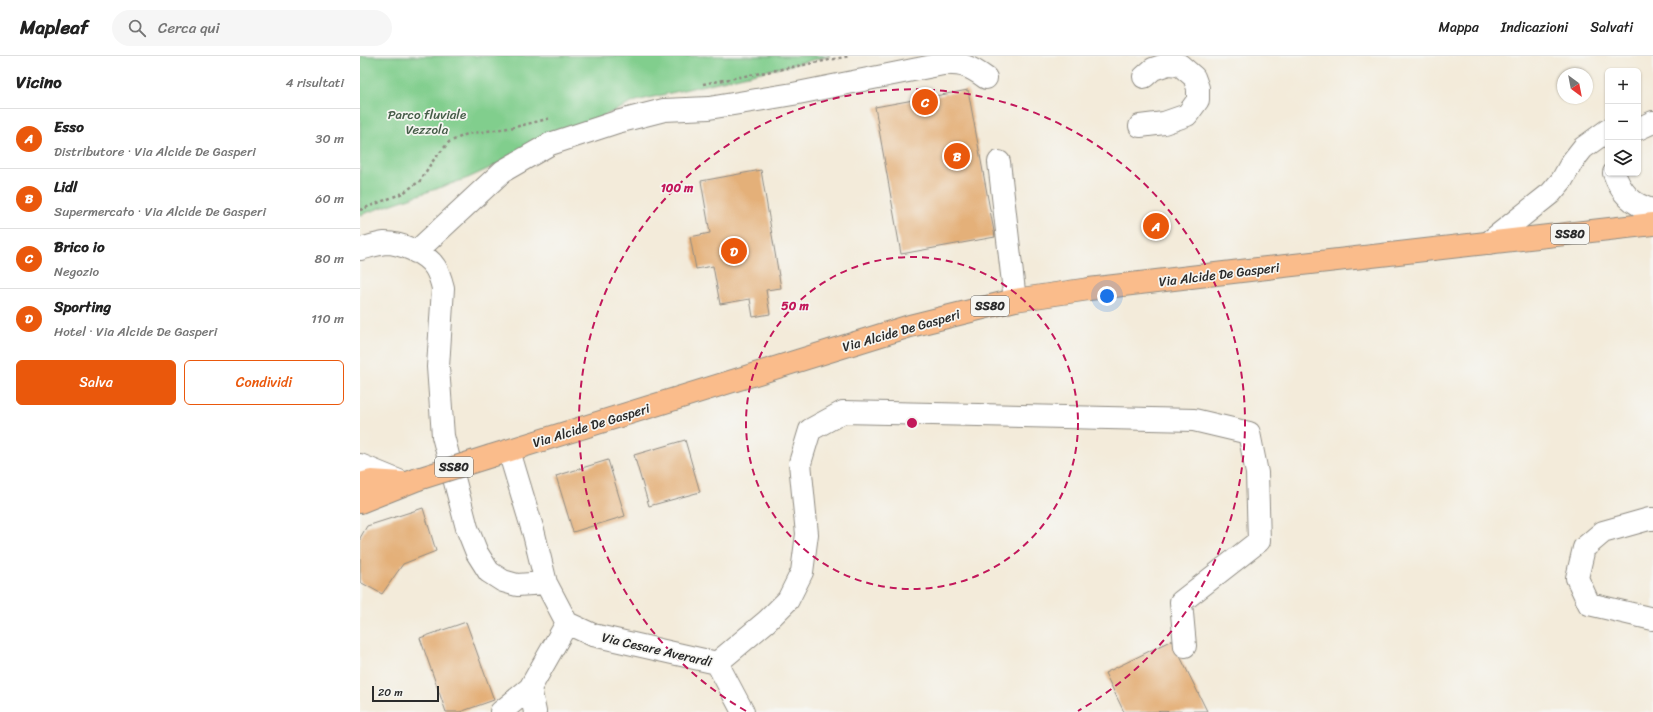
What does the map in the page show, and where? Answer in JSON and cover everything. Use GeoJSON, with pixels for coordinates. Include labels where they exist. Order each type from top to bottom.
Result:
{"type":"FeatureCollection","features":[{"type":"Feature","properties":{"kind":"main road","name":"Via Alcide De Gasperi"},"geometry":{"type":"LineString","coordinates":[[360,502],[411,481],[910,326],[1015,300],[1128,285],[1653,224]]}},
{"type":"Feature","properties":{"kind":"main road","name":"Via Alcide De Gasperi"},"geometry":{"type":"LineString","coordinates":[[360,484],[371,481],[411,481]]}},
{"type":"Feature","properties":{"kind":"street"},"geometry":{"type":"LineString","coordinates":[[416,252],[503,171],[550,144],[617,122],[664,110],[709,108],[793,94],[943,64],[957,63],[967,66],[986,78]]}},
{"type":"Feature","properties":{"kind":"street"},"geometry":{"type":"LineString","coordinates":[[1140,126],[1164,123],[1187,115],[1198,100],[1198,88],[1194,77],[1180,65],[1168,64],[1153,69],[1144,77]]}},
{"type":"Feature","properties":{"kind":"street"},"geometry":{"type":"LineString","coordinates":[[1641,120],[1653,122]]}},
{"type":"Feature","properties":{"kind":"street"},"geometry":{"type":"LineString","coordinates":[[1641,128],[1653,122]]}},
{"type":"Feature","properties":{"kind":"street"},"geometry":{"type":"LineString","coordinates":[[1488,243],[1551,193],[1562,180],[1572,162],[1584,148],[1605,132]]}},
{"type":"Feature","properties":{"kind":"street"},"geometry":{"type":"LineString","coordinates":[[999,162],[1015,300]]}},
{"type":"Feature","properties":{"kind":"street"},"geometry":{"type":"LineString","coordinates":[[1615,176],[1622,192],[1630,200],[1642,207],[1653,210]]}},
{"type":"Feature","properties":{"kind":"street"},"geometry":{"type":"LineString","coordinates":[[360,249],[385,243],[401,246],[426,258],[434,266],[440,276],[443,288],[438,366],[443,436],[467,528],[477,553],[489,572],[502,581],[517,585],[546,583]]}},
{"type":"Feature","properties":{"kind":"street"},"geometry":{"type":"LineString","coordinates":[[718,663],[767,621],[788,600],[802,572],[807,534],[800,463],[810,430],[843,412],[1194,420],[1249,433],[1257,473],[1259,541],[1181,602],[1185,646]]}},
{"type":"Feature","properties":{"kind":"street"},"geometry":{"type":"LineString","coordinates":[[500,453],[534,534],[546,583],[567,622],[530,688],[501,712]]}},
{"type":"Feature","properties":{"kind":"street"},"geometry":{"type":"LineString","coordinates":[[360,465],[411,481]]}},
{"type":"Feature","properties":{"kind":"street"},"geometry":{"type":"LineString","coordinates":[[1653,519],[1603,532],[1584,548],[1577,578],[1588,604],[1653,619]]}},
{"type":"Feature","properties":{"kind":"street","name":"Via Cesare Averardi"},"geometry":{"type":"LineString","coordinates":[[567,622],[594,635],[718,663],[743,712]]}},
{"type":"Feature","properties":{"kind":"street"},"geometry":{"type":"LineString","coordinates":[[530,688],[535,712]]}},
{"type":"Feature","properties":{"kind":"green space","name":"Parco fluviale Vezzola"},"geometry":{"type":"Polygon","coordinates":[[[360,56],[830,56],[636,101],[468,178],[360,215],[360,56]]]}},
{"type":"Feature","properties":{"kind":"building"},"geometry":{"type":"Polygon","coordinates":[[[968,90],[995,237],[901,254],[875,107],[968,90]]]}},
{"type":"Feature","properties":{"kind":"building"},"geometry":{"type":"Polygon","coordinates":[[[761,170],[781,288],[766,290],[770,314],[753,317],[750,299],[720,304],[713,266],[696,269],[690,237],[710,233],[701,181],[761,170]]]}},
{"type":"Feature","properties":{"kind":"building"},"geometry":{"type":"Polygon","coordinates":[[[685,440],[700,492],[649,506],[634,455],[685,440]]]}},
{"type":"Feature","properties":{"kind":"building"},"geometry":{"type":"Polygon","coordinates":[[[608,460],[625,516],[573,532],[556,476],[608,460]]]}},
{"type":"Feature","properties":{"kind":"building"},"geometry":{"type":"Polygon","coordinates":[[[423,508],[436,551],[403,564],[382,594],[360,582],[360,538],[367,526],[423,508]]]}},
{"type":"Feature","properties":{"kind":"building"},"geometry":{"type":"Polygon","coordinates":[[[466,622],[494,700],[460,712],[446,712],[420,638],[466,622]]]}},
{"type":"Feature","properties":{"kind":"building"},"geometry":{"type":"Polygon","coordinates":[[[1172,640],[1207,711],[1124,712],[1105,673],[1172,640]]]}},
{"type":"Feature","properties":{"kind":"place","name":"Brico io"},"geometry":{"type":"Point","coordinates":[925,102]}},
{"type":"Feature","properties":{"kind":"place","name":"Lidl"},"geometry":{"type":"Point","coordinates":[957,156]}},
{"type":"Feature","properties":{"kind":"place","name":"Esso"},"geometry":{"type":"Point","coordinates":[1156,226]}},
{"type":"Feature","properties":{"kind":"place","name":"Sporting"},"geometry":{"type":"Point","coordinates":[734,251]}}]}
